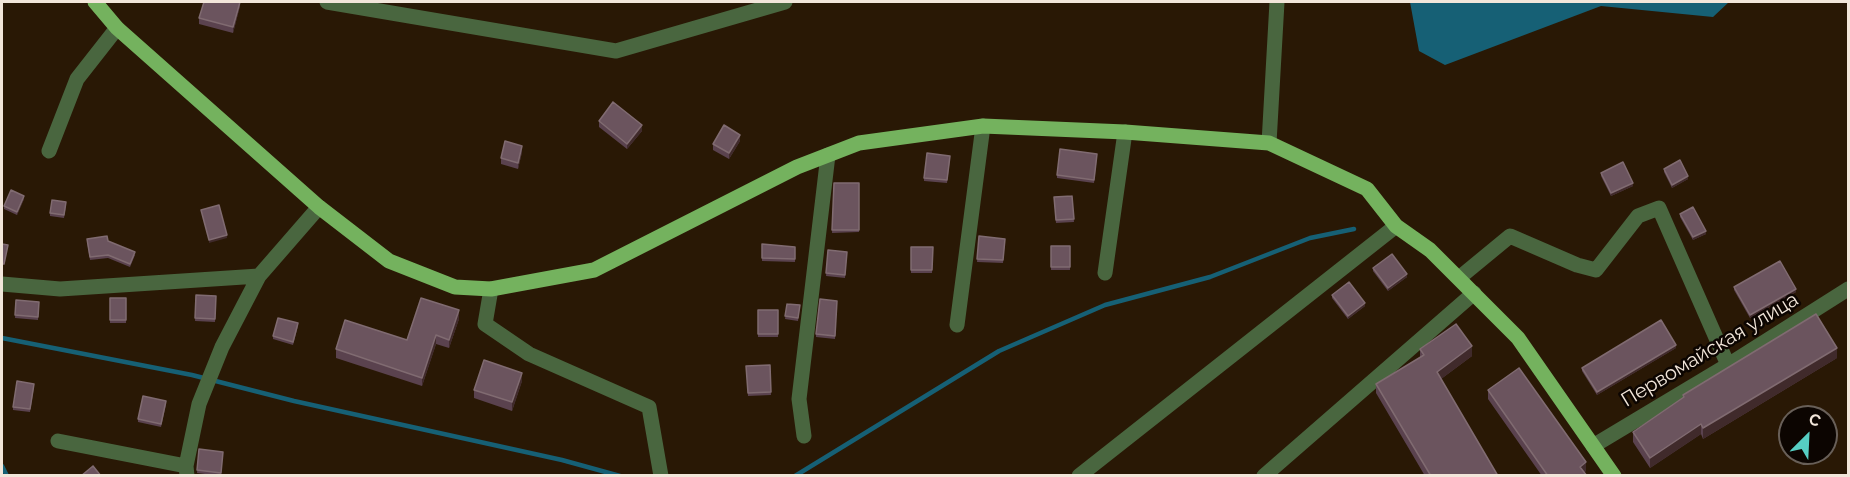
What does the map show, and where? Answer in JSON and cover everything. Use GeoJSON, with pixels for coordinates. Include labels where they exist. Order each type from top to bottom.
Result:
{"type":"FeatureCollection","features":[{"type":"Feature","properties":{"kind":"main road"},"geometry":{"type":"LineString","coordinates":[[95,2],[117,28],[319,207],[389,261],[455,287],[491,289],[594,270],[797,167],[859,143],[983,126],[1125,132],[1269,143],[1367,189],[1396,226],[1430,250],[1518,338],[1614,476]]}},
{"type":"Feature","properties":{"kind":"street"},"geometry":{"type":"LineString","coordinates":[[327,2],[616,51],[785,2]]}},
{"type":"Feature","properties":{"kind":"street"},"geometry":{"type":"LineString","coordinates":[[1269,143],[1277,2]]}},
{"type":"Feature","properties":{"kind":"street"},"geometry":{"type":"LineString","coordinates":[[49,152],[77,79],[117,28]]}},
{"type":"Feature","properties":{"kind":"street"},"geometry":{"type":"LineString","coordinates":[[957,326],[983,126]]}},
{"type":"Feature","properties":{"kind":"street"},"geometry":{"type":"LineString","coordinates":[[1105,273],[1125,132]]}},
{"type":"Feature","properties":{"kind":"street"},"geometry":{"type":"LineString","coordinates":[[804,436],[799,399],[828,155]]}},
{"type":"Feature","properties":{"kind":"street"},"geometry":{"type":"LineString","coordinates":[[58,441],[187,471],[199,404],[222,347],[259,276],[319,207]]}},
{"type":"Feature","properties":{"kind":"street"},"geometry":{"type":"LineString","coordinates":[[1459,278],[1510,236],[1577,265],[1596,270],[1638,216],[1659,208],[1728,365]]}},
{"type":"Feature","properties":{"kind":"street"},"geometry":{"type":"LineString","coordinates":[[1079,476],[1396,226]]}},
{"type":"Feature","properties":{"kind":"street"},"geometry":{"type":"LineString","coordinates":[[2,284],[60,289],[259,276]]}},
{"type":"Feature","properties":{"kind":"street"},"geometry":{"type":"LineString","coordinates":[[491,289],[485,324],[529,354],[649,407],[661,475]]}},
{"type":"Feature","properties":{"kind":"street","name":"Первомайская улица"},"geometry":{"type":"LineString","coordinates":[[1593,446],[1728,365],[1848,289]]}},
{"type":"Feature","properties":{"kind":"street"},"geometry":{"type":"LineString","coordinates":[[1264,476],[1474,293]]}},
{"type":"Feature","properties":{"kind":"water"},"geometry":{"type":"Polygon","coordinates":[[[1410,2],[1729,2],[1713,17],[1601,6],[1445,65],[1419,51],[1410,2]]]}},
{"type":"Feature","properties":{"kind":"building"},"geometry":{"type":"Polygon","coordinates":[[[204,2],[240,2],[233,27],[199,18],[204,2]]]}},
{"type":"Feature","properties":{"kind":"building"},"geometry":{"type":"Polygon","coordinates":[[[613,102],[642,125],[627,144],[599,121],[613,102]]]}},
{"type":"Feature","properties":{"kind":"building"},"geometry":{"type":"Polygon","coordinates":[[[724,125],[740,135],[729,153],[713,144],[724,125]]]}},
{"type":"Feature","properties":{"kind":"building"},"geometry":{"type":"Polygon","coordinates":[[[505,141],[522,146],[518,163],[501,158],[505,141]]]}},
{"type":"Feature","properties":{"kind":"building"},"geometry":{"type":"Polygon","coordinates":[[[1060,149],[1097,154],[1094,180],[1057,175],[1060,149]]]}},
{"type":"Feature","properties":{"kind":"building"},"geometry":{"type":"Polygon","coordinates":[[[927,153],[950,156],[947,180],[924,178],[927,153]]]}},
{"type":"Feature","properties":{"kind":"building"},"geometry":{"type":"Polygon","coordinates":[[[1680,160],[1688,176],[1672,185],[1664,169],[1680,160]]]}},
{"type":"Feature","properties":{"kind":"building"},"geometry":{"type":"Polygon","coordinates":[[[1623,162],[1633,183],[1611,193],[1601,173],[1623,162]]]}},
{"type":"Feature","properties":{"kind":"building"},"geometry":{"type":"Polygon","coordinates":[[[834,183],[859,183],[859,230],[832,230],[834,183]]]}},
{"type":"Feature","properties":{"kind":"building"},"geometry":{"type":"Polygon","coordinates":[[[11,190],[24,196],[17,212],[4,206],[11,190]]]}},
{"type":"Feature","properties":{"kind":"building"},"geometry":{"type":"Polygon","coordinates":[[[1072,196],[1074,219],[1056,220],[1054,197],[1072,196]]]}},
{"type":"Feature","properties":{"kind":"building"},"geometry":{"type":"Polygon","coordinates":[[[52,200],[66,202],[64,215],[50,213],[52,200]]]}},
{"type":"Feature","properties":{"kind":"building"},"geometry":{"type":"Polygon","coordinates":[[[219,205],[227,235],[209,240],[201,210],[219,205]]]}},
{"type":"Feature","properties":{"kind":"building"},"geometry":{"type":"Polygon","coordinates":[[[1693,207],[1706,231],[1693,237],[1680,214],[1693,207]]]}},
{"type":"Feature","properties":{"kind":"building"},"geometry":{"type":"Polygon","coordinates":[[[107,236],[108,241],[135,252],[130,264],[108,255],[90,257],[87,239],[107,236]]]}},
{"type":"Feature","properties":{"kind":"building"},"geometry":{"type":"Polygon","coordinates":[[[979,236],[1005,239],[1003,260],[977,259],[979,236]]]}},
{"type":"Feature","properties":{"kind":"building"},"geometry":{"type":"Polygon","coordinates":[[[2,244],[8,245],[4,264],[2,264],[2,244]]]}},
{"type":"Feature","properties":{"kind":"building"},"geometry":{"type":"Polygon","coordinates":[[[762,244],[795,247],[795,259],[762,258],[762,244]]]}},
{"type":"Feature","properties":{"kind":"building"},"geometry":{"type":"Polygon","coordinates":[[[1051,246],[1070,246],[1070,267],[1051,267],[1051,246]]]}},
{"type":"Feature","properties":{"kind":"building"},"geometry":{"type":"Polygon","coordinates":[[[911,247],[933,247],[932,270],[911,270],[911,247]]]}},
{"type":"Feature","properties":{"kind":"building"},"geometry":{"type":"Polygon","coordinates":[[[828,250],[847,252],[845,275],[826,273],[828,250]]]}},
{"type":"Feature","properties":{"kind":"building"},"geometry":{"type":"Polygon","coordinates":[[[1392,254],[1407,274],[1388,288],[1373,268],[1392,254]]]}},
{"type":"Feature","properties":{"kind":"building"},"geometry":{"type":"Polygon","coordinates":[[[1780,261],[1796,289],[1750,315],[1734,287],[1780,261]]]}},
{"type":"Feature","properties":{"kind":"building"},"geometry":{"type":"Polygon","coordinates":[[[1349,282],[1365,303],[1348,316],[1332,295],[1349,282]]]}},
{"type":"Feature","properties":{"kind":"building"},"geometry":{"type":"Polygon","coordinates":[[[196,295],[216,296],[215,319],[195,318],[196,295]]]}},
{"type":"Feature","properties":{"kind":"building"},"geometry":{"type":"Polygon","coordinates":[[[110,298],[126,298],[126,320],[110,320],[110,298]]]}},
{"type":"Feature","properties":{"kind":"building"},"geometry":{"type":"Polygon","coordinates":[[[421,298],[459,310],[449,340],[436,335],[422,378],[336,349],[345,320],[407,340],[421,298]]]}},
{"type":"Feature","properties":{"kind":"building"},"geometry":{"type":"Polygon","coordinates":[[[820,299],[837,301],[835,336],[816,334],[820,299]]]}},
{"type":"Feature","properties":{"kind":"building"},"geometry":{"type":"Polygon","coordinates":[[[16,300],[39,302],[38,317],[15,315],[16,300]]]}},
{"type":"Feature","properties":{"kind":"building"},"geometry":{"type":"Polygon","coordinates":[[[787,304],[800,305],[798,318],[785,316],[787,304]]]}},
{"type":"Feature","properties":{"kind":"building"},"geometry":{"type":"Polygon","coordinates":[[[758,310],[778,310],[778,334],[758,334],[758,310]]]}},
{"type":"Feature","properties":{"kind":"building"},"geometry":{"type":"Polygon","coordinates":[[[1816,314],[1837,348],[1703,428],[1701,424],[1650,458],[1633,432],[1684,397],[1683,395],[1816,314]]]}},
{"type":"Feature","properties":{"kind":"building"},"geometry":{"type":"Polygon","coordinates":[[[278,318],[298,323],[293,342],[273,336],[278,318]]]}},
{"type":"Feature","properties":{"kind":"building"},"geometry":{"type":"Polygon","coordinates":[[[1661,320],[1676,345],[1597,392],[1582,368],[1661,320]]]}},
{"type":"Feature","properties":{"kind":"building"},"geometry":{"type":"Polygon","coordinates":[[[1456,324],[1472,346],[1437,372],[1498,476],[1431,476],[1376,384],[1424,355],[1420,349],[1456,324]]]}},
{"type":"Feature","properties":{"kind":"building"},"geometry":{"type":"Polygon","coordinates":[[[484,360],[522,373],[512,402],[474,390],[484,360]]]}},
{"type":"Feature","properties":{"kind":"building"},"geometry":{"type":"Polygon","coordinates":[[[770,365],[771,392],[748,393],[746,366],[770,365]]]}},
{"type":"Feature","properties":{"kind":"building"},"geometry":{"type":"Polygon","coordinates":[[[1519,368],[1586,462],[1580,467],[1587,476],[1548,476],[1488,390],[1519,368]]]}},
{"type":"Feature","properties":{"kind":"building"},"geometry":{"type":"Polygon","coordinates":[[[17,381],[34,384],[30,409],[13,407],[17,381]]]}},
{"type":"Feature","properties":{"kind":"building"},"geometry":{"type":"Polygon","coordinates":[[[143,396],[166,401],[161,424],[138,419],[143,396]]]}},
{"type":"Feature","properties":{"kind":"building"},"geometry":{"type":"Polygon","coordinates":[[[199,449],[223,452],[221,473],[197,470],[199,449]]]}},
{"type":"Feature","properties":{"kind":"building"},"geometry":{"type":"Polygon","coordinates":[[[93,466],[101,476],[81,476],[93,466]]]}},
{"type":"Feature","properties":{"kind":"waterway"},"geometry":{"type":"LineString","coordinates":[[795,476],[999,351],[1105,305],[1210,277],[1310,238],[1354,229]]}},
{"type":"Feature","properties":{"kind":"waterway"},"geometry":{"type":"LineString","coordinates":[[2,338],[192,375],[294,401],[562,460],[620,476]]}},
{"type":"Feature","properties":{"kind":"waterway"},"geometry":{"type":"LineString","coordinates":[[2,466],[7,476]]}}]}
